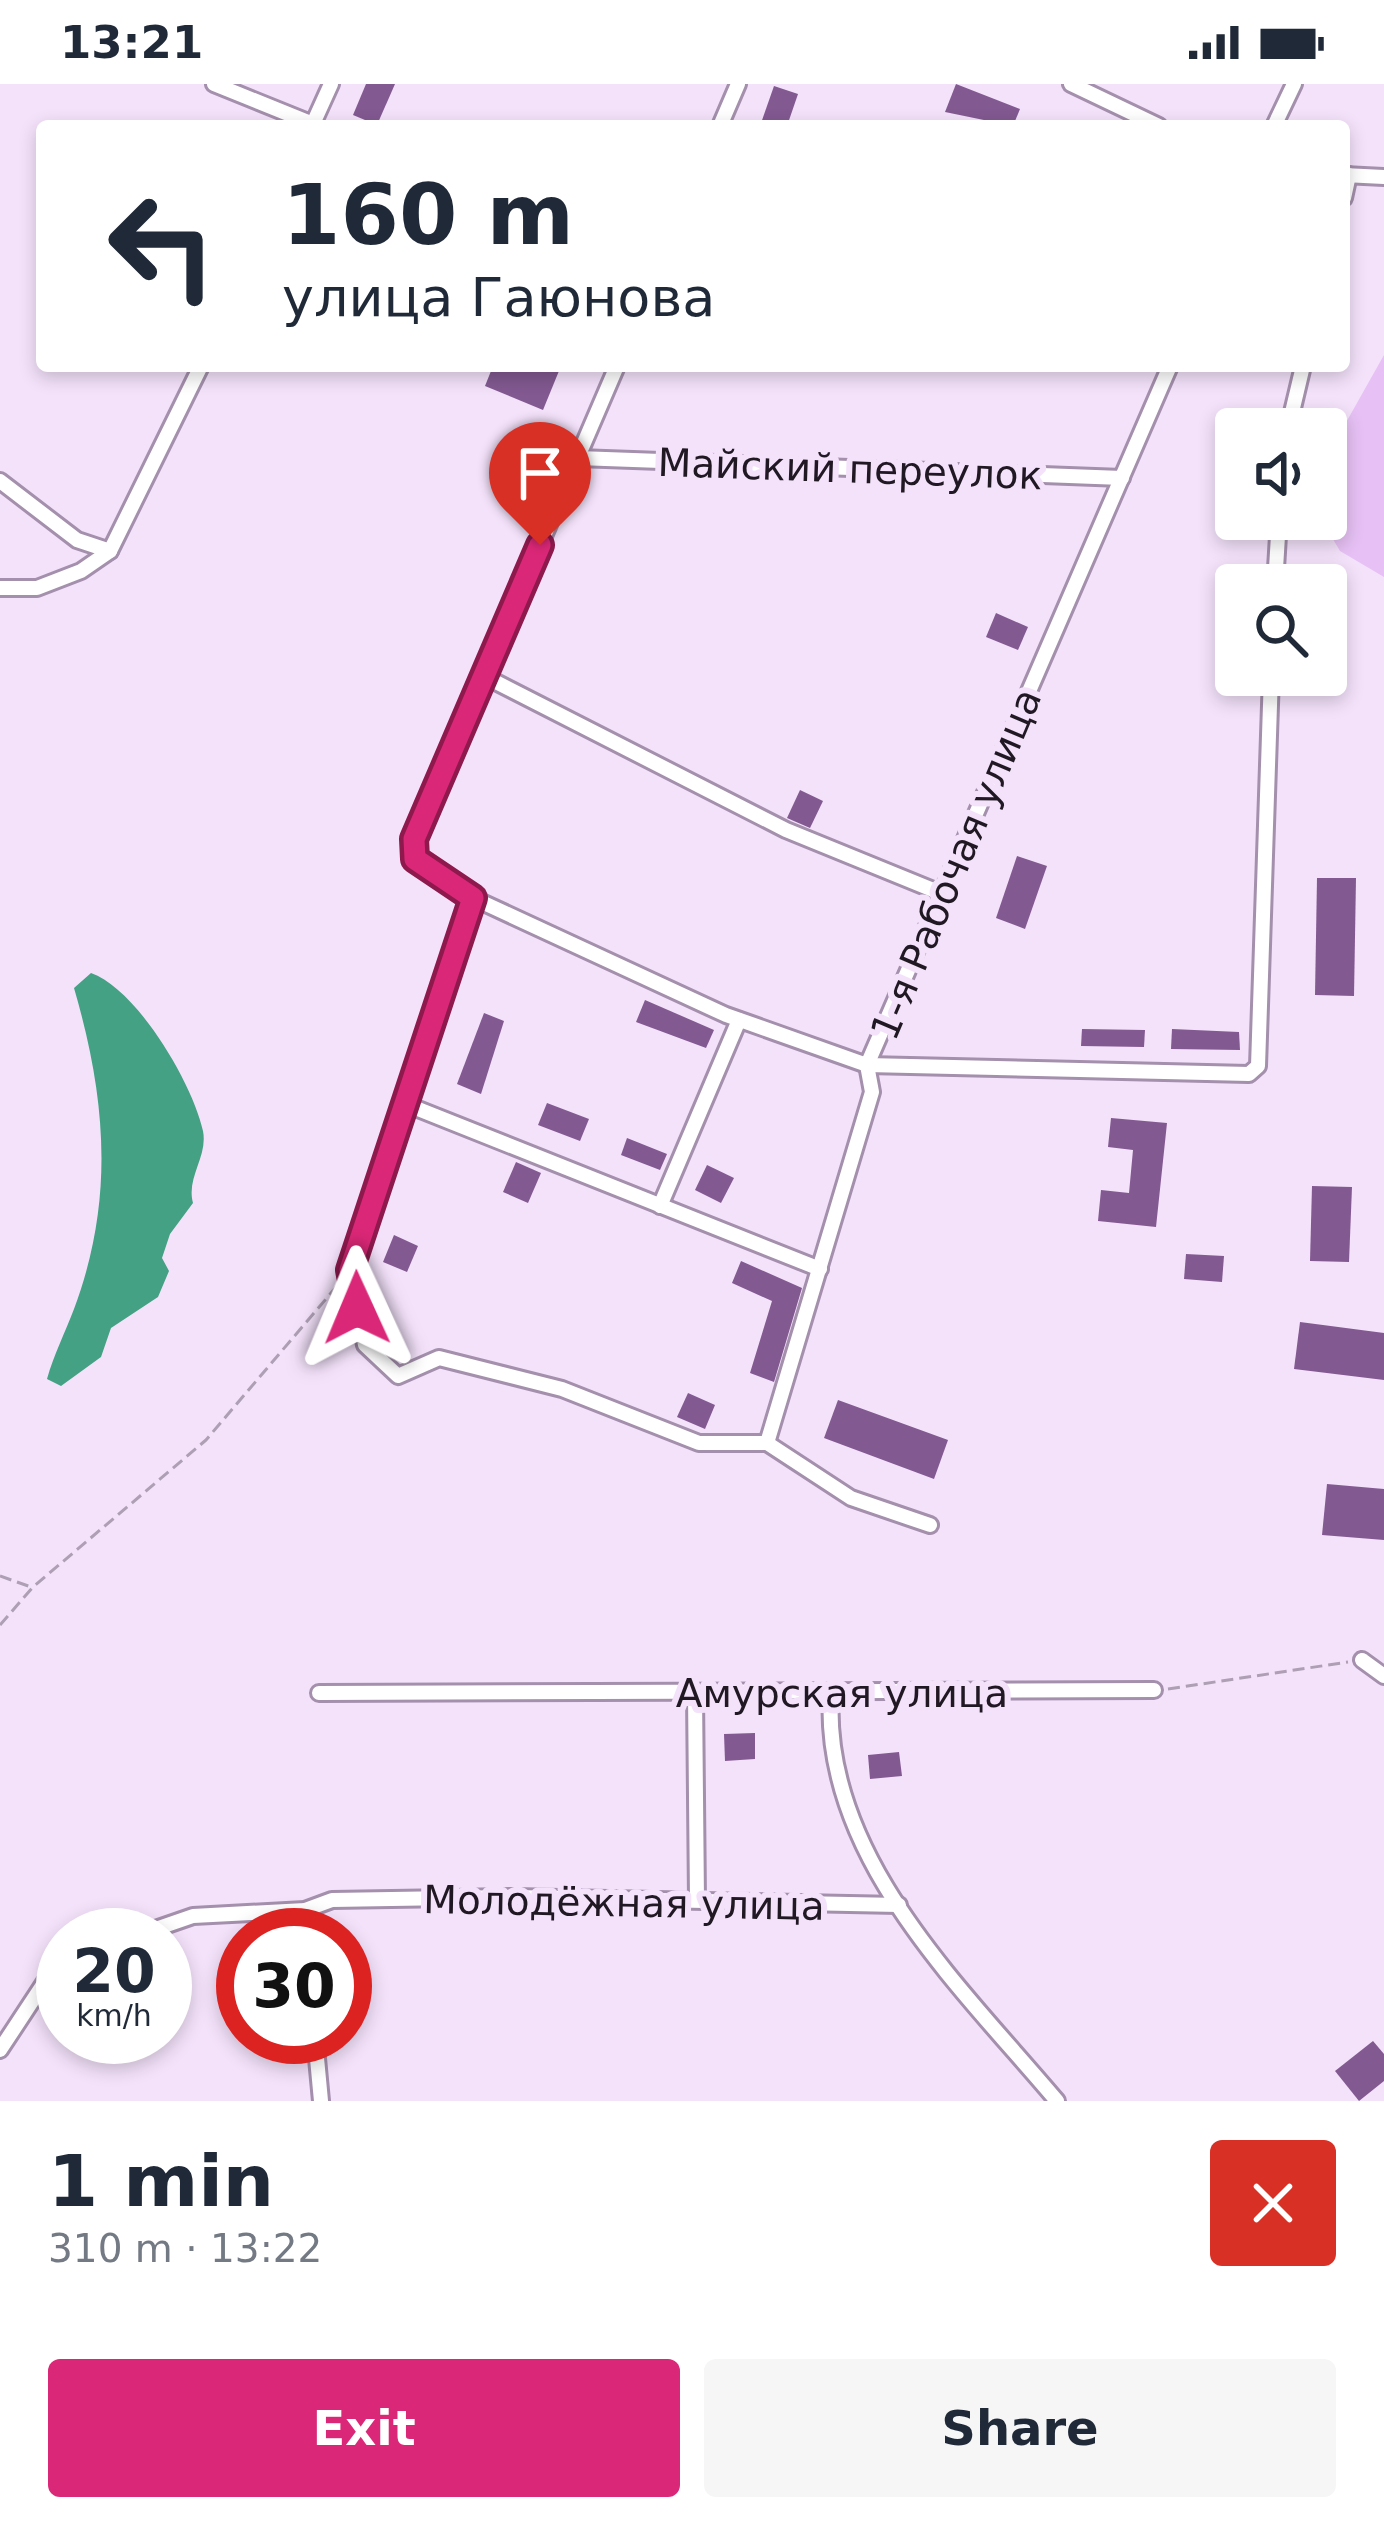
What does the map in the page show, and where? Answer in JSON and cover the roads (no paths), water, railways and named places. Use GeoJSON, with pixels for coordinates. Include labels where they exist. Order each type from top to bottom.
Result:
{"type":"FeatureCollection","features":[{"type":"Feature","properties":{"kind":"street"},"geometry":{"type":"LineString","coordinates":[[214,84],[300,120]]}},
{"type":"Feature","properties":{"kind":"street"},"geometry":{"type":"LineString","coordinates":[[314,120],[331,84]]}},
{"type":"Feature","properties":{"kind":"street"},"geometry":{"type":"LineString","coordinates":[[723,120],[738,84]]}},
{"type":"Feature","properties":{"kind":"street"},"geometry":{"type":"LineString","coordinates":[[1071,84],[1147,120]]}},
{"type":"Feature","properties":{"kind":"street"},"geometry":{"type":"LineString","coordinates":[[1277,120],[1294,84]]}},
{"type":"Feature","properties":{"kind":"street"},"geometry":{"type":"LineString","coordinates":[[1350,175],[1384,177]]}},
{"type":"Feature","properties":{"kind":"street"},"geometry":{"type":"LineString","coordinates":[[0,588],[37,588],[81,571],[110,550],[198,372]]}},
{"type":"Feature","properties":{"kind":"street"},"geometry":{"type":"LineString","coordinates":[[614,372],[414,839],[415,859],[473,898],[740,1020],[867,1065],[1249,1075],[1258,1066],[1270,696]]}},
{"type":"Feature","properties":{"kind":"street","name":"1-я Рабочая улица"},"geometry":{"type":"LineString","coordinates":[[767,1443],[872,1092],[867,1065],[1167,372]]}},
{"type":"Feature","properties":{"kind":"street"},"geometry":{"type":"LineString","coordinates":[[1293,408],[1302,372]]}},
{"type":"Feature","properties":{"kind":"street","name":"Майский переулок"},"geometry":{"type":"LineString","coordinates":[[578,458],[1122,478]]}},
{"type":"Feature","properties":{"kind":"street"},"geometry":{"type":"LineString","coordinates":[[0,481],[77,540],[110,550]]}},
{"type":"Feature","properties":{"kind":"street"},"geometry":{"type":"LineString","coordinates":[[484,676],[787,830],[943,894]]}},
{"type":"Feature","properties":{"kind":"street"},"geometry":{"type":"LineString","coordinates":[[473,898],[350,1270],[365,1346],[398,1376],[439,1358],[562,1389],[618,1416],[699,1443],[767,1443],[851,1498],[930,1525]]}},
{"type":"Feature","properties":{"kind":"street"},"geometry":{"type":"LineString","coordinates":[[660,1206],[740,1020]]}},
{"type":"Feature","properties":{"kind":"street"},"geometry":{"type":"LineString","coordinates":[[403,1103],[820,1269]]}},
{"type":"Feature","properties":{"kind":"street"},"geometry":{"type":"LineString","coordinates":[[1362,1660],[1384,1676]]}},
{"type":"Feature","properties":{"kind":"street","name":"Амурская улица"},"geometry":{"type":"LineString","coordinates":[[319,1693],[1154,1690]]}},
{"type":"Feature","properties":{"kind":"street"},"geometry":{"type":"LineString","coordinates":[[695,1694],[697,1900]]}},
{"type":"Feature","properties":{"kind":"street"},"geometry":{"type":"LineString","coordinates":[[831,1694],[835,1758],[848,1811],[899,1905],[1057,2101]]}},
{"type":"Feature","properties":{"kind":"street","name":"Молодёжная улица"},"geometry":{"type":"LineString","coordinates":[[310,1908],[332,1900],[899,1905]]}},
{"type":"Feature","properties":{"kind":"street"},"geometry":{"type":"LineString","coordinates":[[0,2050],[36,1994]]}},
{"type":"Feature","properties":{"kind":"street"},"geometry":{"type":"LineString","coordinates":[[318,2064],[321,2101]]}}]}
